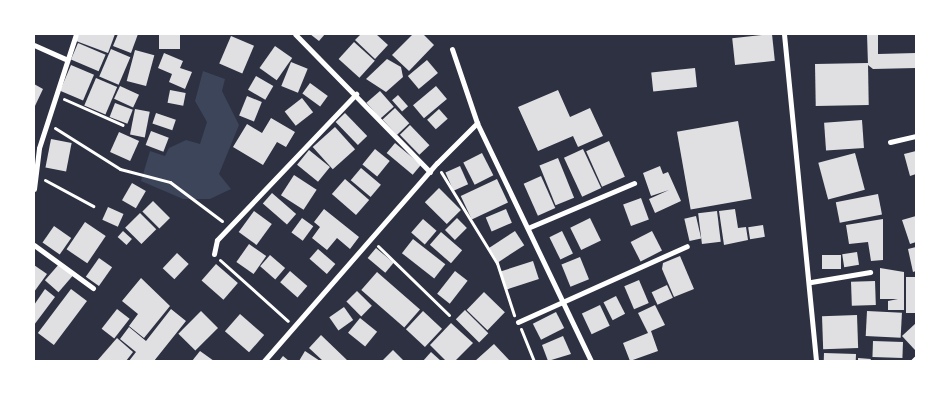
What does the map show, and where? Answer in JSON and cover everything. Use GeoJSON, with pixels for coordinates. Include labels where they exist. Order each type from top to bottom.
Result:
{"type":"FeatureCollection","features":[{"type":"Feature","properties":{"kind":"street"},"geometry":{"type":"LineString","coordinates":[[34,189],[36,148],[76,34]]}},
{"type":"Feature","properties":{"kind":"street"},"geometry":{"type":"LineString","coordinates":[[295,34],[356,94],[430,172]]}},
{"type":"Feature","properties":{"kind":"street"},"geometry":{"type":"LineString","coordinates":[[784,34],[811,282],[816,359]]}},
{"type":"Feature","properties":{"kind":"street"},"geometry":{"type":"LineString","coordinates":[[34,45],[67,60]]}},
{"type":"Feature","properties":{"kind":"street"},"geometry":{"type":"LineString","coordinates":[[452,49],[477,123],[530,227],[591,361]]}},
{"type":"Feature","properties":{"kind":"street"},"geometry":{"type":"LineString","coordinates":[[214,254],[217,240],[356,94]]}},
{"type":"Feature","properties":{"kind":"street"},"geometry":{"type":"LineString","coordinates":[[264,361],[372,240],[437,163],[477,123]]}},
{"type":"Feature","properties":{"kind":"street"},"geometry":{"type":"LineString","coordinates":[[890,142],[916,136]]}},
{"type":"Feature","properties":{"kind":"street"},"geometry":{"type":"LineString","coordinates":[[530,227],[634,182]]}},
{"type":"Feature","properties":{"kind":"street"},"geometry":{"type":"LineString","coordinates":[[34,245],[93,288]]}},
{"type":"Feature","properties":{"kind":"street"},"geometry":{"type":"LineString","coordinates":[[518,322],[565,303],[687,246]]}},
{"type":"Feature","properties":{"kind":"street"},"geometry":{"type":"LineString","coordinates":[[811,282],[870,272]]}},
{"type":"Feature","properties":{"kind":"street"},"geometry":{"type":"LineString","coordinates":[[913,361],[916,358]]}},
{"type":"Feature","properties":{"kind":"path"},"geometry":{"type":"LineString","coordinates":[[55,95],[122,125]]}},
{"type":"Feature","properties":{"kind":"path"},"geometry":{"type":"LineString","coordinates":[[46,123],[120,169],[170,182],[230,228]]}},
{"type":"Feature","properties":{"kind":"path"},"geometry":{"type":"LineString","coordinates":[[437,163],[497,263],[534,361]]}},
{"type":"Feature","properties":{"kind":"path"},"geometry":{"type":"LineString","coordinates":[[35,173],[93,206]]}},
{"type":"Feature","properties":{"kind":"path"},"geometry":{"type":"LineString","coordinates":[[372,240],[449,315]]}},
{"type":"Feature","properties":{"kind":"path"},"geometry":{"type":"LineString","coordinates":[[214,254],[294,326]]}},
{"type":"Feature","properties":{"kind":"shaded area"},"geometry":{"type":"Polygon","coordinates":[[[203,71],[225,79],[222,91],[239,125],[219,174],[231,189],[210,199],[183,199],[141,181],[150,151],[165,156],[169,148],[186,140],[200,144],[207,122],[195,101],[203,71]]]}},
{"type":"Feature","properties":{"kind":"building"},"geometry":{"type":"Polygon","coordinates":[[[79,34],[115,34],[108,53],[76,41],[79,34]]]}},
{"type":"Feature","properties":{"kind":"building"},"geometry":{"type":"Polygon","coordinates":[[[118,34],[138,34],[131,53],[113,46],[118,34]]]}},
{"type":"Feature","properties":{"kind":"building"},"geometry":{"type":"Polygon","coordinates":[[[159,34],[180,34],[180,49],[159,49],[159,34]]]}},
{"type":"Feature","properties":{"kind":"building"},"geometry":{"type":"Polygon","coordinates":[[[310,34],[325,34],[319,41],[310,34]]]}},
{"type":"Feature","properties":{"kind":"building"},"geometry":{"type":"Polygon","coordinates":[[[361,34],[376,34],[388,45],[375,59],[355,40],[361,34]]]}},
{"type":"Feature","properties":{"kind":"building"},"geometry":{"type":"Polygon","coordinates":[[[413,34],[423,34],[434,45],[409,71],[392,55],[413,34]]]}},
{"type":"Feature","properties":{"kind":"building"},"geometry":{"type":"Polygon","coordinates":[[[772,34],[775,61],[735,65],[732,38],[772,34]]]}},
{"type":"Feature","properties":{"kind":"building"},"geometry":{"type":"Polygon","coordinates":[[[867,34],[878,34],[878,54],[916,53],[916,68],[873,69],[868,65],[867,34]]]}},
{"type":"Feature","properties":{"kind":"building"},"geometry":{"type":"Polygon","coordinates":[[[231,36],[254,46],[242,73],[219,64],[231,36]]]}},
{"type":"Feature","properties":{"kind":"building"},"geometry":{"type":"Polygon","coordinates":[[[354,42],[375,61],[359,78],[339,59],[354,42]]]}},
{"type":"Feature","properties":{"kind":"building"},"geometry":{"type":"Polygon","coordinates":[[[78,43],[106,55],[99,71],[71,60],[78,43]]]}},
{"type":"Feature","properties":{"kind":"building"},"geometry":{"type":"Polygon","coordinates":[[[275,46],[292,58],[277,80],[260,68],[275,46]]]}},
{"type":"Feature","properties":{"kind":"building"},"geometry":{"type":"Polygon","coordinates":[[[111,49],[130,57],[119,85],[99,77],[111,49]]]}},
{"type":"Feature","properties":{"kind":"building"},"geometry":{"type":"Polygon","coordinates":[[[135,50],[154,55],[146,86],[127,81],[135,50]]]}},
{"type":"Feature","properties":{"kind":"building"},"geometry":{"type":"Polygon","coordinates":[[[164,53],[183,61],[180,68],[192,72],[185,89],[169,82],[172,74],[158,68],[164,53]]]}},
{"type":"Feature","properties":{"kind":"building"},"geometry":{"type":"Polygon","coordinates":[[[387,59],[401,67],[403,77],[386,92],[366,79],[387,59]]]}},
{"type":"Feature","properties":{"kind":"building"},"geometry":{"type":"Polygon","coordinates":[[[427,60],[438,73],[419,89],[408,76],[427,60]]]}},
{"type":"Feature","properties":{"kind":"building"},"geometry":{"type":"Polygon","coordinates":[[[291,62],[308,69],[298,93],[281,86],[291,62]]]}},
{"type":"Feature","properties":{"kind":"building"},"geometry":{"type":"Polygon","coordinates":[[[868,63],[869,105],[816,106],[815,64],[868,63]]]}},
{"type":"Feature","properties":{"kind":"building"},"geometry":{"type":"Polygon","coordinates":[[[71,65],[94,75],[83,101],[60,91],[71,65]]]}},
{"type":"Feature","properties":{"kind":"building"},"geometry":{"type":"Polygon","coordinates":[[[695,68],[697,87],[653,91],[651,73],[695,68]]]}},
{"type":"Feature","properties":{"kind":"building"},"geometry":{"type":"Polygon","coordinates":[[[256,76],[273,86],[265,100],[248,90],[256,76]]]}},
{"type":"Feature","properties":{"kind":"building"},"geometry":{"type":"Polygon","coordinates":[[[96,78],[117,87],[105,115],[84,106],[96,78]]]}},
{"type":"Feature","properties":{"kind":"building"},"geometry":{"type":"Polygon","coordinates":[[[310,83],[328,96],[320,106],[302,94],[310,83]]]}},
{"type":"Feature","properties":{"kind":"building"},"geometry":{"type":"Polygon","coordinates":[[[34,84],[43,89],[34,108],[34,84]]]}},
{"type":"Feature","properties":{"kind":"building"},"geometry":{"type":"Polygon","coordinates":[[[120,86],[139,95],[133,108],[114,99],[120,86]]]}},
{"type":"Feature","properties":{"kind":"building"},"geometry":{"type":"Polygon","coordinates":[[[436,86],[447,99],[424,118],[413,105],[436,86]]]}},
{"type":"Feature","properties":{"kind":"building"},"geometry":{"type":"Polygon","coordinates":[[[170,90],[186,93],[183,106],[168,103],[170,90]]]}},
{"type":"Feature","properties":{"kind":"building"},"geometry":{"type":"Polygon","coordinates":[[[558,90],[570,117],[590,108],[603,136],[578,147],[573,136],[538,151],[518,107],[558,90]]]}},
{"type":"Feature","properties":{"kind":"building"},"geometry":{"type":"Polygon","coordinates":[[[380,91],[394,107],[380,119],[366,103],[380,91]]]}},
{"type":"Feature","properties":{"kind":"building"},"geometry":{"type":"Polygon","coordinates":[[[398,95],[408,106],[402,112],[392,100],[398,95]]]}},
{"type":"Feature","properties":{"kind":"building"},"geometry":{"type":"Polygon","coordinates":[[[247,96],[262,102],[254,121],[239,115],[247,96]]]}},
{"type":"Feature","properties":{"kind":"building"},"geometry":{"type":"Polygon","coordinates":[[[302,98],[313,112],[296,126],[285,112],[302,98]]]}},
{"type":"Feature","properties":{"kind":"building"},"geometry":{"type":"Polygon","coordinates":[[[115,103],[133,110],[127,124],[110,117],[115,103]]]}},
{"type":"Feature","properties":{"kind":"building"},"geometry":{"type":"Polygon","coordinates":[[[395,108],[409,123],[397,135],[383,120],[395,108]]]}},
{"type":"Feature","properties":{"kind":"building"},"geometry":{"type":"Polygon","coordinates":[[[135,109],[150,112],[145,137],[130,135],[135,109]]]}},
{"type":"Feature","properties":{"kind":"building"},"geometry":{"type":"Polygon","coordinates":[[[439,109],[448,119],[436,129],[427,120],[439,109]]]}},
{"type":"Feature","properties":{"kind":"building"},"geometry":{"type":"Polygon","coordinates":[[[156,113],[176,120],[172,130],[152,123],[156,113]]]}},
{"type":"Feature","properties":{"kind":"building"},"geometry":{"type":"Polygon","coordinates":[[[345,113],[367,136],[358,145],[336,122],[345,113]]]}},
{"type":"Feature","properties":{"kind":"building"},"geometry":{"type":"Polygon","coordinates":[[[271,118],[295,132],[286,147],[277,142],[263,165],[233,147],[247,124],[262,133],[271,118]]]}},
{"type":"Feature","properties":{"kind":"building"},"geometry":{"type":"Polygon","coordinates":[[[862,120],[864,148],[826,151],[824,123],[862,120]]]}},
{"type":"Feature","properties":{"kind":"building"},"geometry":{"type":"Polygon","coordinates":[[[738,121],[752,199],[691,210],[677,132],[738,121]]]}},
{"type":"Feature","properties":{"kind":"building"},"geometry":{"type":"Polygon","coordinates":[[[410,125],[429,145],[419,155],[400,135],[410,125]]]}},
{"type":"Feature","properties":{"kind":"building"},"geometry":{"type":"Polygon","coordinates":[[[335,127],[355,149],[333,169],[313,147],[335,127]]]}},
{"type":"Feature","properties":{"kind":"building"},"geometry":{"type":"Polygon","coordinates":[[[151,131],[169,138],[163,152],[146,145],[151,131]]]}},
{"type":"Feature","properties":{"kind":"building"},"geometry":{"type":"Polygon","coordinates":[[[119,132],[139,141],[130,161],[110,152],[119,132]]]}},
{"type":"Feature","properties":{"kind":"building"},"geometry":{"type":"Polygon","coordinates":[[[51,139],[72,143],[66,171],[45,167],[51,139]]]}},
{"type":"Feature","properties":{"kind":"building"},"geometry":{"type":"Polygon","coordinates":[[[609,141],[625,177],[602,187],[586,151],[609,141]]]}},
{"type":"Feature","properties":{"kind":"building"},"geometry":{"type":"Polygon","coordinates":[[[395,143],[421,165],[413,175],[387,153],[395,143]]]}},
{"type":"Feature","properties":{"kind":"building"},"geometry":{"type":"Polygon","coordinates":[[[375,149],[390,161],[377,177],[362,165],[375,149]]]}},
{"type":"Feature","properties":{"kind":"building"},"geometry":{"type":"Polygon","coordinates":[[[583,149],[601,188],[582,197],[564,158],[583,149]]]}},
{"type":"Feature","properties":{"kind":"building"},"geometry":{"type":"Polygon","coordinates":[[[309,150],[330,167],[318,182],[297,165],[309,150]]]}},
{"type":"Feature","properties":{"kind":"building"},"geometry":{"type":"Polygon","coordinates":[[[916,151],[916,174],[910,176],[904,154],[916,151]]]}},
{"type":"Feature","properties":{"kind":"building"},"geometry":{"type":"Polygon","coordinates":[[[482,153],[493,175],[475,185],[463,163],[482,153]]]}},
{"type":"Feature","properties":{"kind":"building"},"geometry":{"type":"Polygon","coordinates":[[[855,153],[865,190],[828,200],[818,163],[855,153]]]}},
{"type":"Feature","properties":{"kind":"building"},"geometry":{"type":"Polygon","coordinates":[[[558,158],[574,198],[556,205],[539,165],[558,158]]]}},
{"type":"Feature","properties":{"kind":"building"},"geometry":{"type":"Polygon","coordinates":[[[460,166],[468,184],[454,191],[445,173],[460,166]]]}},
{"type":"Feature","properties":{"kind":"building"},"geometry":{"type":"Polygon","coordinates":[[[660,166],[663,174],[668,172],[681,201],[655,213],[649,199],[669,190],[651,196],[643,173],[660,166]]]}},
{"type":"Feature","properties":{"kind":"building"},"geometry":{"type":"Polygon","coordinates":[[[361,168],[381,185],[371,197],[351,180],[361,168]]]}},
{"type":"Feature","properties":{"kind":"building"},"geometry":{"type":"Polygon","coordinates":[[[294,175],[317,190],[304,210],[281,195],[294,175]]]}},
{"type":"Feature","properties":{"kind":"building"},"geometry":{"type":"Polygon","coordinates":[[[541,176],[555,208],[538,216],[524,184],[541,176]]]}},
{"type":"Feature","properties":{"kind":"building"},"geometry":{"type":"Polygon","coordinates":[[[345,179],[369,200],[356,215],[332,194],[345,179]]]}},
{"type":"Feature","properties":{"kind":"building"},"geometry":{"type":"Polygon","coordinates":[[[497,179],[508,203],[472,219],[461,196],[497,179]]]}},
{"type":"Feature","properties":{"kind":"building"},"geometry":{"type":"Polygon","coordinates":[[[132,183],[146,191],[136,208],[122,200],[132,183]]]}},
{"type":"Feature","properties":{"kind":"building"},"geometry":{"type":"Polygon","coordinates":[[[439,188],[461,210],[447,224],[425,202],[439,188]]]}},
{"type":"Feature","properties":{"kind":"building"},"geometry":{"type":"Polygon","coordinates":[[[272,193],[296,214],[287,225],[263,204],[272,193]]]}},
{"type":"Feature","properties":{"kind":"building"},"geometry":{"type":"Polygon","coordinates":[[[878,194],[882,215],[840,223],[836,202],[878,194]]]}},
{"type":"Feature","properties":{"kind":"building"},"geometry":{"type":"Polygon","coordinates":[[[641,198],[649,220],[631,226],[623,204],[641,198]]]}},
{"type":"Feature","properties":{"kind":"building"},"geometry":{"type":"Polygon","coordinates":[[[153,201],[170,218],[159,229],[142,212],[153,201]]]}},
{"type":"Feature","properties":{"kind":"building"},"geometry":{"type":"Polygon","coordinates":[[[108,207],[124,214],[118,227],[102,220],[108,207]]]}},
{"type":"Feature","properties":{"kind":"building"},"geometry":{"type":"Polygon","coordinates":[[[324,209],[359,237],[350,249],[337,238],[327,250],[312,238],[320,227],[314,222],[324,209]]]}},
{"type":"Feature","properties":{"kind":"building"},"geometry":{"type":"Polygon","coordinates":[[[506,209],[512,223],[492,231],[486,218],[506,209]]]}},
{"type":"Feature","properties":{"kind":"building"},"geometry":{"type":"Polygon","coordinates":[[[735,209],[738,228],[746,227],[748,240],[724,245],[719,211],[735,209]]]}},
{"type":"Feature","properties":{"kind":"building"},"geometry":{"type":"Polygon","coordinates":[[[254,211],[272,224],[257,245],[239,232],[254,211]]]}},
{"type":"Feature","properties":{"kind":"building"},"geometry":{"type":"Polygon","coordinates":[[[717,211],[721,242],[702,244],[698,213],[717,211]]]}},
{"type":"Feature","properties":{"kind":"building"},"geometry":{"type":"Polygon","coordinates":[[[140,213],[156,229],[141,244],[125,228],[140,213]]]}},
{"type":"Feature","properties":{"kind":"building"},"geometry":{"type":"Polygon","coordinates":[[[696,216],[701,238],[689,241],[684,219],[696,216]]]}},
{"type":"Feature","properties":{"kind":"building"},"geometry":{"type":"Polygon","coordinates":[[[916,216],[916,242],[910,244],[902,220],[916,216]]]}},
{"type":"Feature","properties":{"kind":"building"},"geometry":{"type":"Polygon","coordinates":[[[302,218],[313,226],[303,241],[291,233],[302,218]]]}},
{"type":"Feature","properties":{"kind":"building"},"geometry":{"type":"Polygon","coordinates":[[[457,218],[467,228],[455,240],[445,230],[457,218]]]}},
{"type":"Feature","properties":{"kind":"building"},"geometry":{"type":"Polygon","coordinates":[[[590,218],[601,240],[581,250],[570,228],[590,218]]]}},
{"type":"Feature","properties":{"kind":"building"},"geometry":{"type":"Polygon","coordinates":[[[423,219],[437,231],[425,244],[411,233],[423,219]]]}},
{"type":"Feature","properties":{"kind":"building"},"geometry":{"type":"Polygon","coordinates":[[[883,219],[883,260],[871,261],[868,242],[849,244],[846,225],[883,219]]]}},
{"type":"Feature","properties":{"kind":"building"},"geometry":{"type":"Polygon","coordinates":[[[85,222],[106,236],[87,263],[67,249],[85,222]]]}},
{"type":"Feature","properties":{"kind":"building"},"geometry":{"type":"Polygon","coordinates":[[[763,225],[765,237],[750,239],[748,227],[763,225]]]}},
{"type":"Feature","properties":{"kind":"building"},"geometry":{"type":"Polygon","coordinates":[[[54,226],[71,238],[60,254],[43,242],[54,226]]]}},
{"type":"Feature","properties":{"kind":"building"},"geometry":{"type":"Polygon","coordinates":[[[123,231],[132,239],[127,245],[118,237],[123,231]]]}},
{"type":"Feature","properties":{"kind":"building"},"geometry":{"type":"Polygon","coordinates":[[[515,231],[524,245],[498,262],[489,248],[515,231]]]}},
{"type":"Feature","properties":{"kind":"building"},"geometry":{"type":"Polygon","coordinates":[[[562,231],[573,253],[560,260],[549,237],[562,231]]]}},
{"type":"Feature","properties":{"kind":"building"},"geometry":{"type":"Polygon","coordinates":[[[652,231],[662,251],[641,261],[631,242],[652,231]]]}},
{"type":"Feature","properties":{"kind":"building"},"geometry":{"type":"Polygon","coordinates":[[[441,232],[462,250],[451,263],[430,245],[441,232]]]}},
{"type":"Feature","properties":{"kind":"building"},"geometry":{"type":"Polygon","coordinates":[[[413,239],[445,264],[434,278],[402,253],[413,239]]]}},
{"type":"Feature","properties":{"kind":"building"},"geometry":{"type":"Polygon","coordinates":[[[249,244],[266,256],[254,274],[236,262],[249,244]]]}},
{"type":"Feature","properties":{"kind":"building"},"geometry":{"type":"Polygon","coordinates":[[[916,247],[916,271],[913,272],[908,249],[916,247]]]}},
{"type":"Feature","properties":{"kind":"building"},"geometry":{"type":"Polygon","coordinates":[[[376,248],[394,263],[385,273],[368,258],[376,248]]]}},
{"type":"Feature","properties":{"kind":"building"},"geometry":{"type":"Polygon","coordinates":[[[318,249],[335,264],[327,274],[309,259],[318,249]]]}},
{"type":"Feature","properties":{"kind":"building"},"geometry":{"type":"Polygon","coordinates":[[[857,252],[859,265],[844,267],[842,254],[857,252]]]}},
{"type":"Feature","properties":{"kind":"building"},"geometry":{"type":"Polygon","coordinates":[[[177,253],[189,264],[174,279],[163,268],[177,253]]]}},
{"type":"Feature","properties":{"kind":"building"},"geometry":{"type":"Polygon","coordinates":[[[270,255],[285,268],[275,279],[260,266],[270,255]]]}},
{"type":"Feature","properties":{"kind":"building"},"geometry":{"type":"Polygon","coordinates":[[[822,255],[841,255],[841,269],[822,269],[822,255]]]}},
{"type":"Feature","properties":{"kind":"building"},"geometry":{"type":"Polygon","coordinates":[[[680,256],[694,289],[674,297],[662,269],[663,263],[680,256]]]}},
{"type":"Feature","properties":{"kind":"building"},"geometry":{"type":"Polygon","coordinates":[[[580,257],[589,279],[570,287],[561,264],[580,257]]]}},
{"type":"Feature","properties":{"kind":"building"},"geometry":{"type":"Polygon","coordinates":[[[99,258],[112,267],[99,286],[86,277],[99,258]]]}},
{"type":"Feature","properties":{"kind":"building"},"geometry":{"type":"Polygon","coordinates":[[[533,261],[539,279],[506,290],[500,272],[533,261]]]}},
{"type":"Feature","properties":{"kind":"building"},"geometry":{"type":"Polygon","coordinates":[[[60,263],[74,275],[58,292],[45,280],[60,263]]]}},
{"type":"Feature","properties":{"kind":"building"},"geometry":{"type":"Polygon","coordinates":[[[216,264],[238,283],[223,300],[202,281],[216,264]]]}},
{"type":"Feature","properties":{"kind":"building"},"geometry":{"type":"Polygon","coordinates":[[[34,265],[47,274],[34,292],[34,265]]]}},
{"type":"Feature","properties":{"kind":"building"},"geometry":{"type":"Polygon","coordinates":[[[880,268],[904,272],[904,310],[888,310],[888,301],[898,299],[880,299],[880,268]]]}},
{"type":"Feature","properties":{"kind":"building"},"geometry":{"type":"Polygon","coordinates":[[[290,271],[307,286],[298,297],[280,282],[290,271]]]}},
{"type":"Feature","properties":{"kind":"building"},"geometry":{"type":"Polygon","coordinates":[[[455,271],[468,281],[450,304],[437,294],[455,271]]]}},
{"type":"Feature","properties":{"kind":"building"},"geometry":{"type":"Polygon","coordinates":[[[377,272],[420,309],[404,328],[361,290],[377,272]]]}},
{"type":"Feature","properties":{"kind":"building"},"geometry":{"type":"Polygon","coordinates":[[[906,277],[916,277],[916,313],[906,313],[906,277]]]}},
{"type":"Feature","properties":{"kind":"building"},"geometry":{"type":"Polygon","coordinates":[[[141,278],[170,306],[144,338],[129,326],[138,314],[122,301],[141,278]]]}},
{"type":"Feature","properties":{"kind":"building"},"geometry":{"type":"Polygon","coordinates":[[[639,280],[649,303],[634,309],[624,286],[639,280]]]}},
{"type":"Feature","properties":{"kind":"building"},"geometry":{"type":"Polygon","coordinates":[[[875,281],[876,305],[852,306],[851,282],[875,281]]]}},
{"type":"Feature","properties":{"kind":"building"},"geometry":{"type":"Polygon","coordinates":[[[667,285],[673,298],[658,305],[652,292],[667,285]]]}},
{"type":"Feature","properties":{"kind":"building"},"geometry":{"type":"Polygon","coordinates":[[[45,289],[55,297],[34,325],[34,305],[45,289]]]}},
{"type":"Feature","properties":{"kind":"building"},"geometry":{"type":"Polygon","coordinates":[[[71,289],[87,301],[54,345],[38,333],[71,289]]]}},
{"type":"Feature","properties":{"kind":"building"},"geometry":{"type":"Polygon","coordinates":[[[357,291],[372,306],[361,316],[346,302],[357,291]]]}},
{"type":"Feature","properties":{"kind":"building"},"geometry":{"type":"Polygon","coordinates":[[[484,292],[505,312],[487,330],[467,310],[484,292]]]}},
{"type":"Feature","properties":{"kind":"building"},"geometry":{"type":"Polygon","coordinates":[[[616,296],[625,314],[613,320],[604,302],[616,296]]]}},
{"type":"Feature","properties":{"kind":"building"},"geometry":{"type":"Polygon","coordinates":[[[600,305],[610,326],[592,334],[582,313],[600,305]]]}},
{"type":"Feature","properties":{"kind":"building"},"geometry":{"type":"Polygon","coordinates":[[[655,305],[665,325],[651,331],[658,351],[630,361],[623,343],[648,333],[638,313],[655,305]]]}},
{"type":"Feature","properties":{"kind":"building"},"geometry":{"type":"Polygon","coordinates":[[[344,307],[353,320],[338,330],[329,317],[344,307]]]}},
{"type":"Feature","properties":{"kind":"building"},"geometry":{"type":"Polygon","coordinates":[[[117,309],[130,319],[114,339],[102,329],[117,309]]]}},
{"type":"Feature","properties":{"kind":"building"},"geometry":{"type":"Polygon","coordinates":[[[171,309],[186,321],[154,361],[129,361],[136,352],[120,339],[129,327],[146,341],[171,309]]]}},
{"type":"Feature","properties":{"kind":"building"},"geometry":{"type":"Polygon","coordinates":[[[465,310],[488,333],[479,343],[456,319],[465,310]]]}},
{"type":"Feature","properties":{"kind":"building"},"geometry":{"type":"Polygon","coordinates":[[[201,311],[218,328],[195,351],[178,334],[201,311]]]}},
{"type":"Feature","properties":{"kind":"building"},"geometry":{"type":"Polygon","coordinates":[[[423,311],[442,329],[425,347],[406,329],[423,311]]]}},
{"type":"Feature","properties":{"kind":"building"},"geometry":{"type":"Polygon","coordinates":[[[867,311],[902,313],[901,338],[866,336],[867,311]]]}},
{"type":"Feature","properties":{"kind":"building"},"geometry":{"type":"Polygon","coordinates":[[[556,312],[564,328],[541,340],[533,324],[556,312]]]}},
{"type":"Feature","properties":{"kind":"building"},"geometry":{"type":"Polygon","coordinates":[[[240,314],[264,335],[249,352],[225,331],[240,314]]]}},
{"type":"Feature","properties":{"kind":"building"},"geometry":{"type":"Polygon","coordinates":[[[857,315],[858,348],[823,349],[822,316],[857,315]]]}},
{"type":"Feature","properties":{"kind":"building"},"geometry":{"type":"Polygon","coordinates":[[[360,318],[377,332],[365,347],[348,333],[360,318]]]}},
{"type":"Feature","properties":{"kind":"building"},"geometry":{"type":"Polygon","coordinates":[[[451,323],[473,343],[455,361],[446,361],[430,345],[451,323]]]}},
{"type":"Feature","properties":{"kind":"building"},"geometry":{"type":"Polygon","coordinates":[[[916,323],[916,349],[915,350],[902,336],[916,323]]]}},
{"type":"Feature","properties":{"kind":"building"},"geometry":{"type":"Polygon","coordinates":[[[321,335],[348,361],[323,361],[309,348],[321,335]]]}},
{"type":"Feature","properties":{"kind":"building"},"geometry":{"type":"Polygon","coordinates":[[[563,336],[571,354],[548,361],[542,345],[563,336]]]}},
{"type":"Feature","properties":{"kind":"building"},"geometry":{"type":"Polygon","coordinates":[[[117,338],[133,352],[126,361],[97,361],[117,338]]]}},
{"type":"Feature","properties":{"kind":"building"},"geometry":{"type":"Polygon","coordinates":[[[873,341],[903,342],[902,358],[872,357],[873,341]]]}},
{"type":"Feature","properties":{"kind":"building"},"geometry":{"type":"Polygon","coordinates":[[[494,344],[510,361],[475,361],[494,344]]]}},
{"type":"Feature","properties":{"kind":"building"},"geometry":{"type":"Polygon","coordinates":[[[393,350],[404,361],[382,361],[393,350]]]}},
{"type":"Feature","properties":{"kind":"building"},"geometry":{"type":"Polygon","coordinates":[[[200,351],[214,361],[192,361],[200,351]]]}},
{"type":"Feature","properties":{"kind":"building"},"geometry":{"type":"Polygon","coordinates":[[[305,351],[320,361],[299,361],[305,351]]]}},
{"type":"Feature","properties":{"kind":"building"},"geometry":{"type":"Polygon","coordinates":[[[431,352],[441,361],[423,361],[431,352]]]}},
{"type":"Feature","properties":{"kind":"building"},"geometry":{"type":"Polygon","coordinates":[[[824,353],[856,354],[856,361],[824,361],[824,353]]]}},
{"type":"Feature","properties":{"kind":"building"},"geometry":{"type":"Polygon","coordinates":[[[283,356],[289,361],[279,361],[283,356]]]}},
{"type":"Feature","properties":{"kind":"building"},"geometry":{"type":"Polygon","coordinates":[[[858,358],[871,359],[870,361],[858,361],[858,358]]]}}]}
